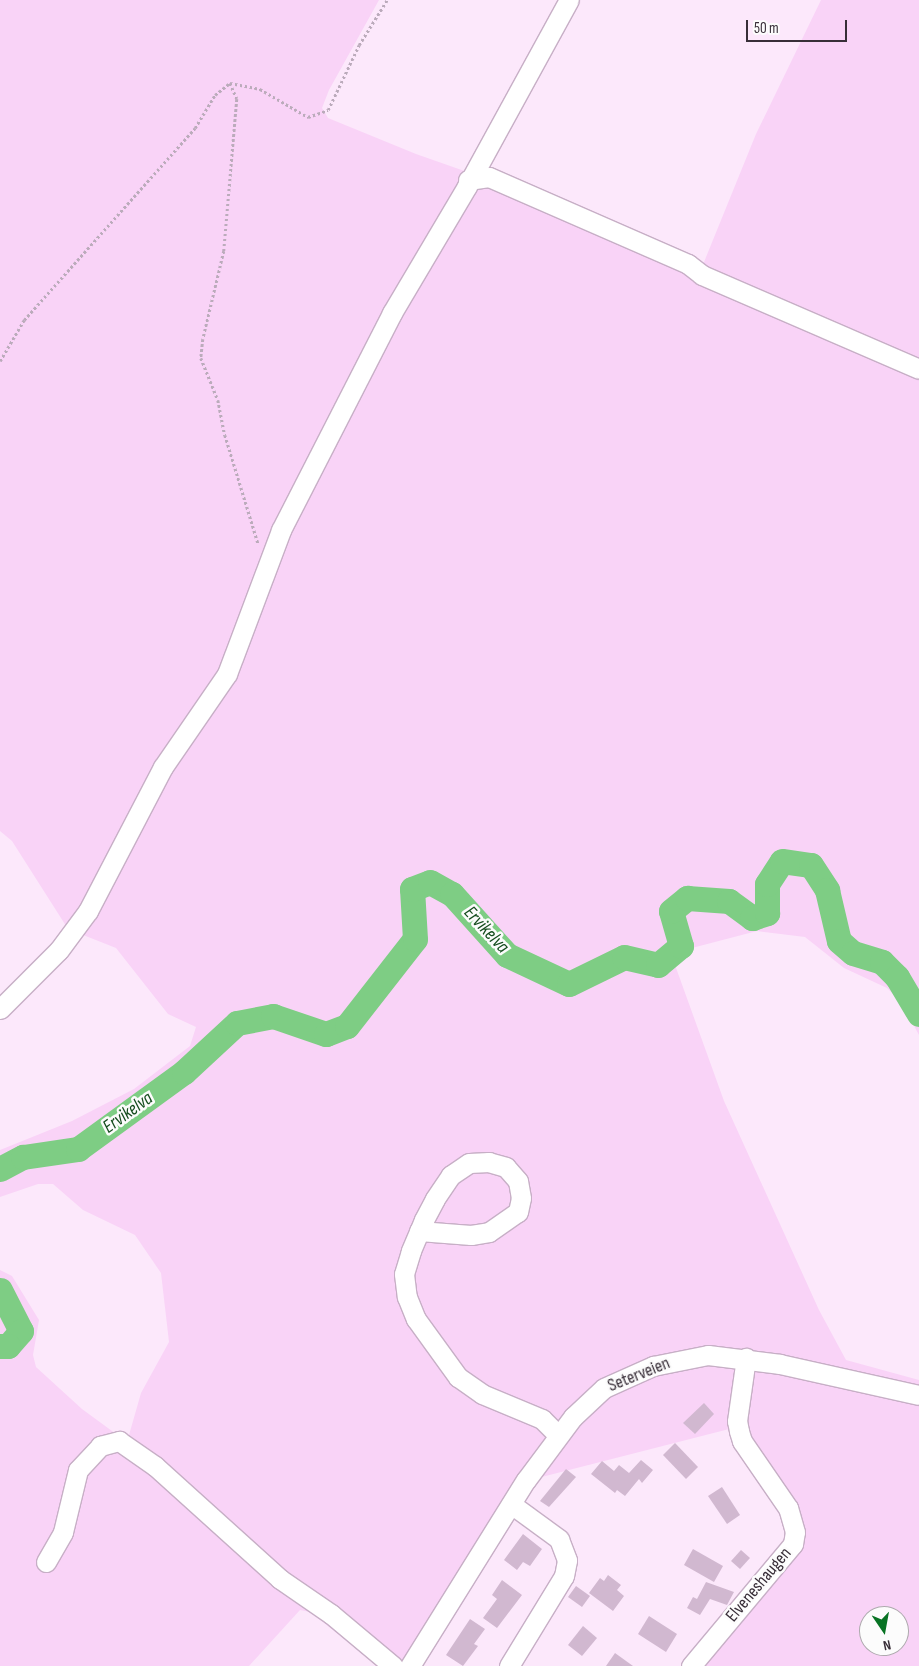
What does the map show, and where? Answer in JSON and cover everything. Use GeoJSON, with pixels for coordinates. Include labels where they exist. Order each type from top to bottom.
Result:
{"type":"FeatureCollection","features":[{"type":"Feature","properties":{"kind":"street"},"geometry":{"type":"LineString","coordinates":[[0,1009],[59,950],[99,894],[163,767],[227,674],[266,566],[392,313],[569,0]]}},
{"type":"Feature","properties":{"kind":"street"},"geometry":{"type":"LineString","coordinates":[[468,180],[489,177],[688,264],[702,275],[762,298],[919,369]]}},
{"type":"Feature","properties":{"kind":"street"},"geometry":{"type":"LineString","coordinates":[[419,1231],[471,1235],[489,1232],[518,1212],[521,1198],[518,1181],[506,1167],[489,1162],[469,1163],[451,1175],[419,1231],[404,1274],[407,1297],[416,1319],[436,1350],[458,1377],[482,1394],[542,1419],[558,1435]]}},
{"type":"Feature","properties":{"kind":"street","name":"Seterveien"},"geometry":{"type":"LineString","coordinates":[[410,1666],[511,1504],[558,1435],[573,1416],[604,1388],[633,1374],[680,1358],[708,1356],[746,1358],[919,1395]]}},
{"type":"Feature","properties":{"kind":"street","name":"Elveneshaugen"},"geometry":{"type":"LineString","coordinates":[[691,1666],[794,1544],[795,1532],[788,1508],[740,1436],[737,1421],[746,1358]]}},
{"type":"Feature","properties":{"kind":"street"},"geometry":{"type":"LineString","coordinates":[[46,1562],[63,1532],[78,1470],[100,1446],[119,1442],[149,1461],[280,1579],[330,1614],[393,1666]]}},
{"type":"Feature","properties":{"kind":"street"},"geometry":{"type":"LineString","coordinates":[[509,1666],[564,1576],[567,1560],[559,1539],[511,1504]]}},
{"type":"Feature","properties":{"kind":"path"},"geometry":{"type":"LineString","coordinates":[[230,83],[260,89],[308,117],[328,110],[359,45],[387,0]]}},
{"type":"Feature","properties":{"kind":"path"},"geometry":{"type":"LineString","coordinates":[[0,362],[24,320],[195,128],[215,96],[230,83]]}},
{"type":"Feature","properties":{"kind":"path"},"geometry":{"type":"LineString","coordinates":[[230,83],[237,99],[224,251],[203,339],[202,358],[218,400],[224,435],[266,566]]}},
{"type":"Feature","properties":{"kind":"shaded area"},"geometry":{"type":"Polygon","coordinates":[[[0,0],[379,0],[329,90],[322,108],[328,118],[416,154],[513,188],[702,267],[756,134],[821,0],[919,0],[919,1035],[901,1002],[887,988],[844,968],[805,937],[757,931],[692,948],[677,958],[675,965],[724,1101],[819,1310],[846,1360],[919,1380],[919,1666],[693,1666],[795,1546],[790,1506],[737,1427],[526,1481],[404,1666],[379,1666],[310,1612],[300,1610],[249,1666],[0,1666],[0,1270],[12,1276],[39,1320],[33,1355],[36,1367],[82,1409],[127,1442],[141,1393],[169,1342],[161,1273],[135,1235],[83,1210],[53,1184],[38,1184],[0,1197],[0,1150],[72,1121],[134,1089],[190,1046],[196,1027],[168,1014],[116,948],[68,929],[12,841],[0,831],[0,0]]]}},
{"type":"Feature","properties":{"kind":"building"},"geometry":{"type":"Polygon","coordinates":[[[704,1403],[714,1414],[695,1434],[683,1423],[704,1403]]]}},
{"type":"Feature","properties":{"kind":"building"},"geometry":{"type":"Polygon","coordinates":[[[675,1443],[698,1467],[686,1479],[663,1455],[675,1443]]]}},
{"type":"Feature","properties":{"kind":"building"},"geometry":{"type":"Polygon","coordinates":[[[641,1460],[653,1470],[642,1483],[639,1479],[625,1496],[617,1490],[615,1493],[591,1474],[602,1461],[614,1471],[619,1465],[629,1473],[641,1460]]]}},
{"type":"Feature","properties":{"kind":"building"},"geometry":{"type":"Polygon","coordinates":[[[566,1469],[576,1477],[549,1507],[540,1501],[566,1469]]]}},
{"type":"Feature","properties":{"kind":"building"},"geometry":{"type":"Polygon","coordinates":[[[722,1487],[740,1515],[727,1524],[708,1496],[722,1487]]]}},
{"type":"Feature","properties":{"kind":"building"},"geometry":{"type":"Polygon","coordinates":[[[523,1534],[542,1549],[530,1566],[523,1562],[517,1570],[504,1560],[523,1534]]]}},
{"type":"Feature","properties":{"kind":"building"},"geometry":{"type":"Polygon","coordinates":[[[693,1549],[723,1566],[714,1582],[684,1565],[693,1549]]]}},
{"type":"Feature","properties":{"kind":"building"},"geometry":{"type":"Polygon","coordinates":[[[741,1550],[750,1558],[740,1569],[731,1561],[741,1550]]]}},
{"type":"Feature","properties":{"kind":"building"},"geometry":{"type":"Polygon","coordinates":[[[608,1575],[621,1585],[617,1590],[624,1596],[613,1611],[589,1593],[600,1578],[604,1581],[608,1575]]]}},
{"type":"Feature","properties":{"kind":"building"},"geometry":{"type":"Polygon","coordinates":[[[502,1580],[522,1595],[497,1628],[483,1618],[497,1599],[492,1595],[502,1580]]]}},
{"type":"Feature","properties":{"kind":"building"},"geometry":{"type":"Polygon","coordinates":[[[706,1582],[734,1592],[727,1605],[710,1599],[700,1615],[687,1608],[693,1597],[697,1599],[706,1582]]]}},
{"type":"Feature","properties":{"kind":"building"},"geometry":{"type":"Polygon","coordinates":[[[576,1586],[590,1596],[582,1607],[568,1597],[576,1586]]]}},
{"type":"Feature","properties":{"kind":"building"},"geometry":{"type":"Polygon","coordinates":[[[649,1616],[677,1634],[666,1652],[638,1634],[649,1616]]]}},
{"type":"Feature","properties":{"kind":"building"},"geometry":{"type":"Polygon","coordinates":[[[470,1619],[485,1629],[474,1644],[478,1646],[463,1666],[446,1655],[470,1619]]]}},
{"type":"Feature","properties":{"kind":"building"},"geometry":{"type":"Polygon","coordinates":[[[583,1626],[597,1638],[582,1656],[568,1645],[583,1626]]]}},
{"type":"Feature","properties":{"kind":"building"},"geometry":{"type":"Polygon","coordinates":[[[615,1653],[633,1666],[606,1666],[615,1653]]]}},
{"type":"Feature","properties":{"kind":"waterway","name":"Ervikelva"},"geometry":{"type":"LineString","coordinates":[[0,1169],[23,1157],[78,1149],[184,1072],[237,1023],[273,1016],[326,1034],[347,1026],[415,939],[412,889],[430,882],[452,894],[507,955],[569,984],[624,957],[658,965],[681,946],[671,911],[687,898],[729,901],[752,918],[767,913],[767,884],[782,861],[811,865],[827,890],[839,941],[853,953],[882,962],[897,977],[919,1014]]}},
{"type":"Feature","properties":{"kind":"waterway","name":"Ervikelva"},"geometry":{"type":"LineString","coordinates":[[0,1290],[21,1331],[8,1346],[0,1346]]}}]}
